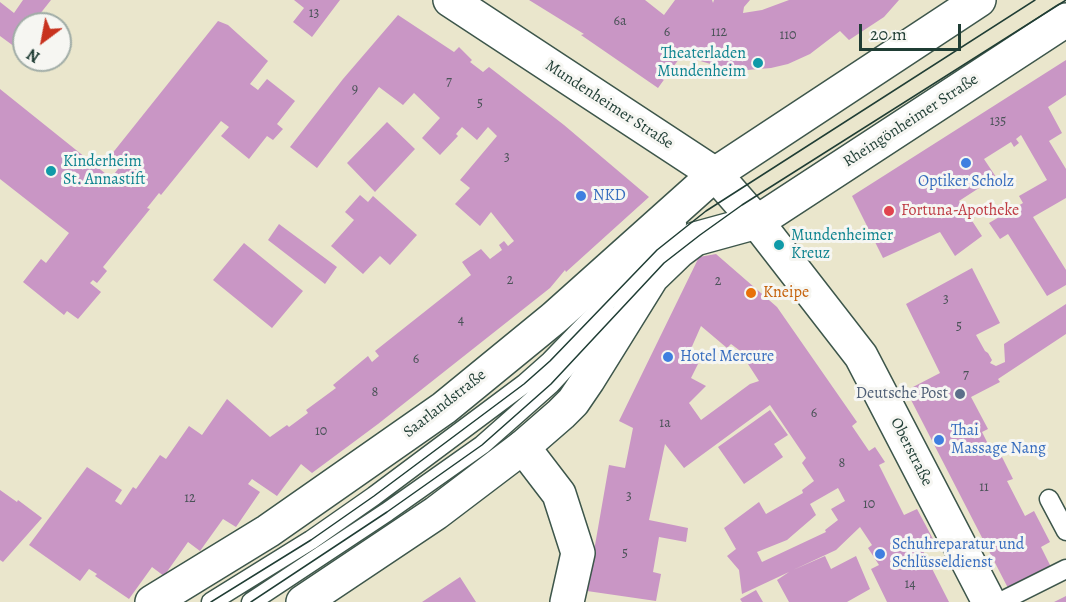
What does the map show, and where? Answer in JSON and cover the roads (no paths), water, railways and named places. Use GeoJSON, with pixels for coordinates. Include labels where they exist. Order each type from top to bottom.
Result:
{"type":"FeatureCollection","features":[{"type":"Feature","properties":{"kind":"street","name":"Mundenheimer Straße"},"geometry":{"type":"LineString","coordinates":[[450,0],[715,174],[757,222]]}},
{"type":"Feature","properties":{"kind":"street"},"geometry":{"type":"LineString","coordinates":[[715,174],[979,0]]}},
{"type":"Feature","properties":{"kind":"street","name":"Rheingönheimer Straße"},"geometry":{"type":"LineString","coordinates":[[757,222],[1066,20]]}},
{"type":"Feature","properties":{"kind":"street","name":"Saarlandstraße"},"geometry":{"type":"LineString","coordinates":[[152,602],[268,531],[444,408],[554,318],[715,174]]}},
{"type":"Feature","properties":{"kind":"street"},"geometry":{"type":"LineString","coordinates":[[303,602],[436,513],[523,447],[573,402],[652,277],[664,263],[695,239],[757,222]]}},
{"type":"Feature","properties":{"kind":"street","name":"Oberstraße"},"geometry":{"type":"LineString","coordinates":[[757,222],[861,356],[989,602]]}},
{"type":"Feature","properties":{"kind":"street"},"geometry":{"type":"LineString","coordinates":[[523,447],[559,494],[578,553],[567,602]]}},
{"type":"Feature","properties":{"kind":"lane"},"geometry":{"type":"LineString","coordinates":[[211,602],[311,540],[524,384],[550,361],[657,250],[715,174]]}},
{"type":"Feature","properties":{"kind":"lane"},"geometry":{"type":"LineString","coordinates":[[251,602],[377,519],[482,445],[551,384],[652,277]]}},
{"type":"Feature","properties":{"kind":"lane"},"geometry":{"type":"LineString","coordinates":[[1049,499],[1066,531]]}},
{"type":"Feature","properties":{"kind":"lane"},"geometry":{"type":"LineString","coordinates":[[1000,602],[1066,569]]}},
{"type":"Feature","properties":{"kind":"tram line"},"geometry":{"type":"LineString","coordinates":[[211,602],[311,540],[524,384],[550,361],[657,250],[706,211],[1035,0]]}},
{"type":"Feature","properties":{"kind":"tram line"},"geometry":{"type":"LineString","coordinates":[[251,602],[387,512],[482,445],[551,384],[664,263],[700,235],[742,205],[1066,0]]}},
{"type":"Feature","properties":{"kind":"place","name":"Theaterladen Mundenheim"},"geometry":{"type":"Point","coordinates":[758,63]}},
{"type":"Feature","properties":{"kind":"place","name":"Optiker Scholz"},"geometry":{"type":"Point","coordinates":[966,163]}},
{"type":"Feature","properties":{"kind":"place","name":"Kinderheim St. Annastift"},"geometry":{"type":"Point","coordinates":[51,171]}},
{"type":"Feature","properties":{"kind":"place","name":"NKD"},"geometry":{"type":"Point","coordinates":[581,196]}},
{"type":"Feature","properties":{"kind":"place","name":"Fortuna-Apotheke"},"geometry":{"type":"Point","coordinates":[889,211]}},
{"type":"Feature","properties":{"kind":"place","name":"Mundenheimer Kreuz"},"geometry":{"type":"Point","coordinates":[779,245]}},
{"type":"Feature","properties":{"kind":"place","name":"Kneipe"},"geometry":{"type":"Point","coordinates":[751,293]}},
{"type":"Feature","properties":{"kind":"place","name":"Hotel Mercure"},"geometry":{"type":"Point","coordinates":[668,357]}},
{"type":"Feature","properties":{"kind":"place","name":"Deutsche Post"},"geometry":{"type":"Point","coordinates":[960,394]}},
{"type":"Feature","properties":{"kind":"place","name":"Thai Massage Nang"},"geometry":{"type":"Point","coordinates":[939,440]}},
{"type":"Feature","properties":{"kind":"place","name":"Schuhreparatur und Schlüsseldienst"},"geometry":{"type":"Point","coordinates":[880,554]}}]}
